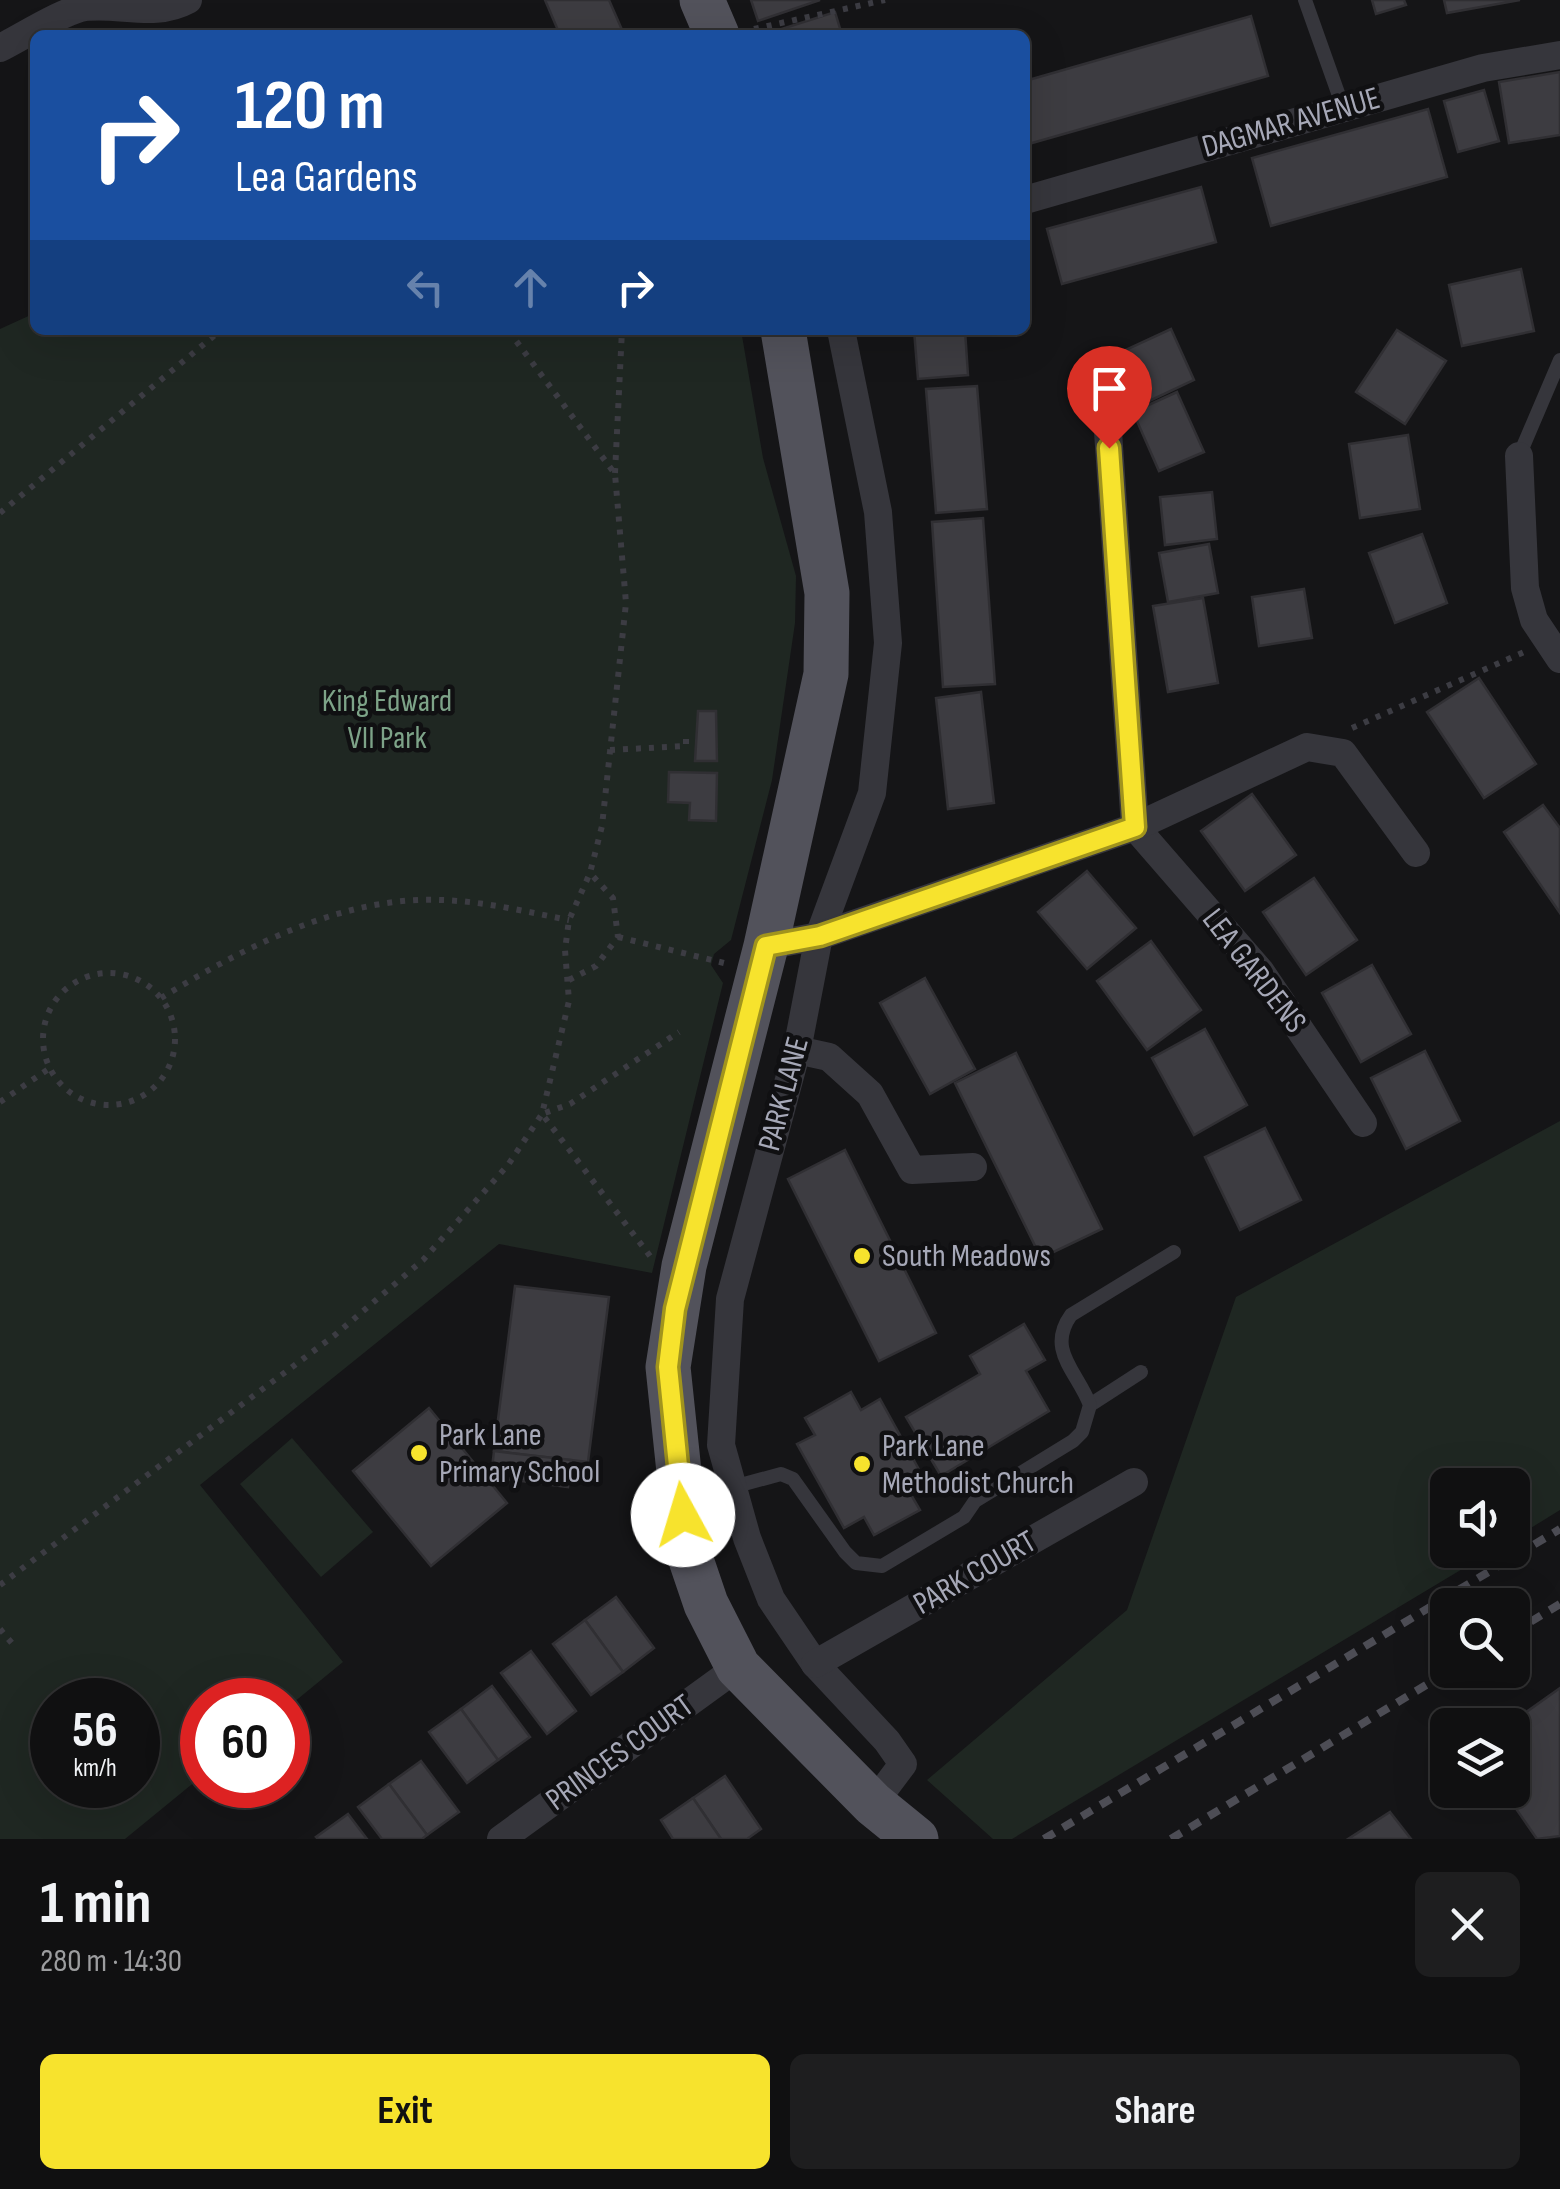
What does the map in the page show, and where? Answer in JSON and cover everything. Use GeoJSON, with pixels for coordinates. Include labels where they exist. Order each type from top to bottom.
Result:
{"type":"FeatureCollection","features":[{"type":"Feature","properties":{"kind":"main road"},"geometry":{"type":"LineString","coordinates":[[702,0],[728,30]]}},
{"type":"Feature","properties":{"kind":"main road","name":"PARK LANE"},"geometry":{"type":"LineString","coordinates":[[785,335],[827,593],[826,658],[807,772],[684,1266],[668,1367],[686,1548],[706,1604],[738,1667],[873,1804],[916,1839]]}},
{"type":"Feature","properties":{"kind":"street"},"geometry":{"type":"LineString","coordinates":[[35,30],[88,3],[143,10],[174,8],[188,0]]}},
{"type":"Feature","properties":{"kind":"street"},"geometry":{"type":"LineString","coordinates":[[0,48],[30,33]]}},
{"type":"Feature","properties":{"kind":"street","name":"DAGMAR AVENUE"},"geometry":{"type":"LineString","coordinates":[[1030,199],[1483,68],[1560,55]]}},
{"type":"Feature","properties":{"kind":"street","name":"PARK LANE"},"geometry":{"type":"LineString","coordinates":[[842,335],[878,512],[888,642],[872,792],[820,936],[797,1050],[730,1299],[721,1444],[747,1538],[771,1600],[815,1664],[887,1741],[903,1764],[873,1804]]}},
{"type":"Feature","properties":{"kind":"street"},"geometry":{"type":"LineString","coordinates":[[1104,373],[1135,827]]}},
{"type":"Feature","properties":{"kind":"street"},"geometry":{"type":"LineString","coordinates":[[1519,456],[1526,588],[1534,620],[1556,645]]}},
{"type":"Feature","properties":{"kind":"street"},"geometry":{"type":"LineString","coordinates":[[763,959],[1135,827],[1307,747],[1343,753],[1416,853]]}},
{"type":"Feature","properties":{"kind":"street","name":"LEA GARDENS"},"geometry":{"type":"LineString","coordinates":[[1135,827],[1262,972],[1364,1123]]}},
{"type":"Feature","properties":{"kind":"street"},"geometry":{"type":"LineString","coordinates":[[797,1050],[829,1057],[870,1094],[912,1170],[973,1167]]}},
{"type":"Feature","properties":{"kind":"street","name":"PARK COURT"},"geometry":{"type":"LineString","coordinates":[[815,1664],[1134,1482]]}},
{"type":"Feature","properties":{"kind":"street","name":"PRINCES COURT"},"geometry":{"type":"LineString","coordinates":[[501,1839],[738,1667]]}},
{"type":"Feature","properties":{"kind":"lane"},"geometry":{"type":"LineString","coordinates":[[1305,0],[1343,107]]}},
{"type":"Feature","properties":{"kind":"lane"},"geometry":{"type":"LineString","coordinates":[[1519,456],[1560,360]]}},
{"type":"Feature","properties":{"kind":"lane"},"geometry":{"type":"LineString","coordinates":[[1090,1406],[1061,1350],[1063,1327],[1071,1315],[1174,1252]]}},
{"type":"Feature","properties":{"kind":"lane"},"geometry":{"type":"LineString","coordinates":[[733,1487],[780,1474],[792,1479],[844,1552],[856,1563],[882,1566],[964,1517],[975,1501],[1074,1441],[1082,1432],[1090,1406],[1141,1372]]}},
{"type":"Feature","properties":{"kind":"path"},"geometry":{"type":"LineString","coordinates":[[745,30],[885,0]]}},
{"type":"Feature","properties":{"kind":"path"},"geometry":{"type":"LineString","coordinates":[[0,514],[216,335]]}},
{"type":"Feature","properties":{"kind":"path"},"geometry":{"type":"LineString","coordinates":[[512,335],[614,474]]}},
{"type":"Feature","properties":{"kind":"path"},"geometry":{"type":"LineString","coordinates":[[0,1585],[319,1347],[423,1260],[508,1165],[542,1114],[565,1020],[569,920],[590,874],[602,826],[626,602],[614,474],[622,335]]}},
{"type":"Feature","properties":{"kind":"path"},"geometry":{"type":"LineString","coordinates":[[1307,747],[1556,645]]}},
{"type":"Feature","properties":{"kind":"path"},"geometry":{"type":"LineString","coordinates":[[610,750],[686,746],[686,734]]}},
{"type":"Feature","properties":{"kind":"path"},"geometry":{"type":"LineString","coordinates":[[568,980],[596,966],[618,938],[613,898],[590,874]]}},
{"type":"Feature","properties":{"kind":"path"},"geometry":{"type":"LineString","coordinates":[[162,998],[231,957],[352,910],[400,900],[442,900],[569,920]]}},
{"type":"Feature","properties":{"kind":"path"},"geometry":{"type":"LineString","coordinates":[[618,938],[763,959]]}},
{"type":"Feature","properties":{"kind":"path"},"geometry":{"type":"LineString","coordinates":[[104,973],[126,974],[162,998],[172,1015],[174,1044],[166,1073],[153,1088],[117,1104],[97,1104],[70,1091],[50,1068],[44,1037],[52,1006],[84,978],[104,973]]}},
{"type":"Feature","properties":{"kind":"path"},"geometry":{"type":"LineString","coordinates":[[542,1114],[570,1104],[679,1032]]}},
{"type":"Feature","properties":{"kind":"path"},"geometry":{"type":"LineString","coordinates":[[0,1102],[50,1068]]}},
{"type":"Feature","properties":{"kind":"path"},"geometry":{"type":"LineString","coordinates":[[542,1114],[647,1254],[684,1266]]}},
{"type":"Feature","properties":{"kind":"path"},"geometry":{"type":"LineString","coordinates":[[0,1629],[16,1648]]}},
{"type":"Feature","properties":{"kind":"green space","name":"King Edward VII Park"},"geometry":{"type":"Polygon","coordinates":[[[30,315],[30,335],[742,335],[763,458],[796,576],[795,623],[772,780],[731,940],[714,954],[711,965],[723,983],[652,1273],[499,1244],[200,1485],[343,1662],[310,1689],[310,1678],[180,1678],[180,1794],[125,1839],[0,1839],[0,329],[30,315]]]}},
{"type":"Feature","properties":{"kind":"green space"},"geometry":{"type":"Polygon","coordinates":[[[1560,1121],[1560,1510],[1530,1529],[1530,1468],[1430,1468],[1430,1568],[1464,1568],[1012,1839],[993,1839],[927,1780],[1127,1610],[1236,1297],[1560,1121]]]}},
{"type":"Feature","properties":{"kind":"green space"},"geometry":{"type":"Polygon","coordinates":[[[292,1438],[373,1532],[321,1577],[240,1484],[292,1438]]]}},
{"type":"Feature","properties":{"kind":"building"},"geometry":{"type":"Polygon","coordinates":[[[545,0],[609,0],[622,30],[558,30],[545,0]]]}},
{"type":"Feature","properties":{"kind":"building"},"geometry":{"type":"Polygon","coordinates":[[[751,0],[820,0],[758,21],[751,0]]]}},
{"type":"Feature","properties":{"kind":"building"},"geometry":{"type":"Polygon","coordinates":[[[1372,0],[1404,0],[1406,5],[1376,14],[1372,0]]]}},
{"type":"Feature","properties":{"kind":"building"},"geometry":{"type":"Polygon","coordinates":[[[1444,0],[1520,0],[1447,13],[1444,0]]]}},
{"type":"Feature","properties":{"kind":"building"},"geometry":{"type":"Polygon","coordinates":[[[835,12],[840,30],[778,30],[835,12]]]}},
{"type":"Feature","properties":{"kind":"building"},"geometry":{"type":"Polygon","coordinates":[[[1251,16],[1268,76],[1030,144],[1030,80],[1251,16]]]}},
{"type":"Feature","properties":{"kind":"building"},"geometry":{"type":"Polygon","coordinates":[[[1560,72],[1560,135],[1509,143],[1499,82],[1560,72]]]}},
{"type":"Feature","properties":{"kind":"building"},"geometry":{"type":"Polygon","coordinates":[[[1484,90],[1499,141],[1458,152],[1444,101],[1484,90]]]}},
{"type":"Feature","properties":{"kind":"building"},"geometry":{"type":"Polygon","coordinates":[[[1428,109],[1447,177],[1271,226],[1252,158],[1428,109]]]}},
{"type":"Feature","properties":{"kind":"building"},"geometry":{"type":"Polygon","coordinates":[[[1201,187],[1216,242],[1062,284],[1047,229],[1201,187]]]}},
{"type":"Feature","properties":{"kind":"building"},"geometry":{"type":"Polygon","coordinates":[[[1521,269],[1534,331],[1462,346],[1449,285],[1521,269]]]}},
{"type":"Feature","properties":{"kind":"building"},"geometry":{"type":"Polygon","coordinates":[[[1171,329],[1194,380],[1145,403],[1121,352],[1171,329]]]}},
{"type":"Feature","properties":{"kind":"building"},"geometry":{"type":"Polygon","coordinates":[[[1397,330],[1446,361],[1405,424],[1356,392],[1397,330]]]}},
{"type":"Feature","properties":{"kind":"building"},"geometry":{"type":"Polygon","coordinates":[[[914,335],[965,335],[968,375],[918,379],[914,335]]]}},
{"type":"Feature","properties":{"kind":"building"},"geometry":{"type":"Polygon","coordinates":[[[977,386],[987,509],[936,513],[926,389],[977,386]]]}},
{"type":"Feature","properties":{"kind":"building"},"geometry":{"type":"Polygon","coordinates":[[[1177,392],[1204,452],[1159,471],[1133,412],[1177,392]]]}},
{"type":"Feature","properties":{"kind":"building"},"geometry":{"type":"Polygon","coordinates":[[[1408,435],[1420,509],[1360,518],[1349,444],[1408,435]]]}},
{"type":"Feature","properties":{"kind":"building"},"geometry":{"type":"Polygon","coordinates":[[[1212,492],[1217,539],[1165,545],[1160,497],[1212,492]]]}},
{"type":"Feature","properties":{"kind":"building"},"geometry":{"type":"Polygon","coordinates":[[[983,518],[995,684],[943,687],[932,522],[983,518]]]}},
{"type":"Feature","properties":{"kind":"building"},"geometry":{"type":"Polygon","coordinates":[[[1422,534],[1447,603],[1395,623],[1369,553],[1422,534]]]}},
{"type":"Feature","properties":{"kind":"building"},"geometry":{"type":"Polygon","coordinates":[[[1209,544],[1218,593],[1168,602],[1159,553],[1209,544]]]}},
{"type":"Feature","properties":{"kind":"building"},"geometry":{"type":"Polygon","coordinates":[[[1304,589],[1312,638],[1259,646],[1252,597],[1304,589]]]}},
{"type":"Feature","properties":{"kind":"building"},"geometry":{"type":"Polygon","coordinates":[[[1203,598],[1218,683],[1168,692],[1153,606],[1203,598]]]}},
{"type":"Feature","properties":{"kind":"building"},"geometry":{"type":"Polygon","coordinates":[[[1479,678],[1536,764],[1484,798],[1427,712],[1479,678]]]}},
{"type":"Feature","properties":{"kind":"building"},"geometry":{"type":"Polygon","coordinates":[[[981,692],[994,803],[948,809],[936,698],[981,692]]]}},
{"type":"Feature","properties":{"kind":"building"},"geometry":{"type":"Polygon","coordinates":[[[698,711],[716,711],[717,761],[695,761],[698,711]]]}},
{"type":"Feature","properties":{"kind":"building"},"geometry":{"type":"Polygon","coordinates":[[[669,772],[717,773],[716,821],[689,820],[690,803],[668,802],[669,772]]]}},
{"type":"Feature","properties":{"kind":"building"},"geometry":{"type":"Polygon","coordinates":[[[1252,794],[1296,855],[1245,891],[1201,831],[1252,794]]]}},
{"type":"Feature","properties":{"kind":"building"},"geometry":{"type":"Polygon","coordinates":[[[1543,805],[1560,828],[1560,913],[1504,832],[1543,805]]]}},
{"type":"Feature","properties":{"kind":"building"},"geometry":{"type":"Polygon","coordinates":[[[1087,871],[1136,928],[1087,969],[1038,912],[1087,871]]]}},
{"type":"Feature","properties":{"kind":"building"},"geometry":{"type":"Polygon","coordinates":[[[1314,878],[1357,940],[1306,975],[1263,912],[1314,878]]]}},
{"type":"Feature","properties":{"kind":"building"},"geometry":{"type":"Polygon","coordinates":[[[1151,941],[1201,1010],[1147,1050],[1097,981],[1151,941]]]}},
{"type":"Feature","properties":{"kind":"building"},"geometry":{"type":"Polygon","coordinates":[[[1372,965],[1411,1034],[1361,1062],[1322,993],[1372,965]]]}},
{"type":"Feature","properties":{"kind":"building"},"geometry":{"type":"Polygon","coordinates":[[[925,978],[975,1069],[930,1094],[880,1003],[925,978]]]}},
{"type":"Feature","properties":{"kind":"building"},"geometry":{"type":"Polygon","coordinates":[[[1205,1029],[1247,1105],[1194,1135],[1152,1058],[1205,1029]]]}},
{"type":"Feature","properties":{"kind":"building"},"geometry":{"type":"Polygon","coordinates":[[[1425,1051],[1460,1121],[1406,1149],[1371,1078],[1425,1051]]]}},
{"type":"Feature","properties":{"kind":"building"},"geometry":{"type":"Polygon","coordinates":[[[1016,1053],[1102,1229],[1041,1258],[955,1083],[1016,1053]]]}},
{"type":"Feature","properties":{"kind":"building"},"geometry":{"type":"Polygon","coordinates":[[[1265,1128],[1301,1200],[1240,1230],[1205,1157],[1265,1128]]]}},
{"type":"Feature","properties":{"kind":"building","name":"South Meadows"},"geometry":{"type":"Polygon","coordinates":[[[845,1150],[936,1333],[879,1361],[788,1179],[845,1150]]]}},
{"type":"Feature","properties":{"kind":"building"},"geometry":{"type":"Polygon","coordinates":[[[515,1286],[609,1297],[588,1462],[494,1451],[515,1286]]]}},
{"type":"Feature","properties":{"kind":"building"},"geometry":{"type":"Polygon","coordinates":[[[1024,1324],[1045,1360],[1026,1371],[1049,1411],[941,1476],[906,1417],[980,1374],[970,1356],[1024,1324]]]}},
{"type":"Feature","properties":{"kind":"building","name":"Park Lane Methodist Church"},"geometry":{"type":"Polygon","coordinates":[[[851,1392],[861,1410],[880,1399],[927,1484],[910,1493],[920,1510],[874,1535],[864,1517],[844,1528],[797,1444],[815,1435],[805,1418],[851,1392]]]}},
{"type":"Feature","properties":{"kind":"building"},"geometry":{"type":"Polygon","coordinates":[[[429,1408],[507,1503],[431,1566],[353,1471],[429,1408]]]}},
{"type":"Feature","properties":{"kind":"building"},"geometry":{"type":"Polygon","coordinates":[[[494,1451],[571,1460],[568,1487],[491,1477],[494,1451]]]}},
{"type":"Feature","properties":{"kind":"building"},"geometry":{"type":"Polygon","coordinates":[[[616,1597],[654,1648],[623,1672],[585,1620],[616,1597]]]}},
{"type":"Feature","properties":{"kind":"building"},"geometry":{"type":"Polygon","coordinates":[[[585,1620],[623,1672],[591,1695],[553,1644],[585,1620]]]}},
{"type":"Feature","properties":{"kind":"building"},"geometry":{"type":"Polygon","coordinates":[[[531,1651],[576,1711],[547,1734],[501,1673],[531,1651]]]}},
{"type":"Feature","properties":{"kind":"building"},"geometry":{"type":"Polygon","coordinates":[[[492,1686],[530,1737],[498,1760],[461,1709],[492,1686]]]}},
{"type":"Feature","properties":{"kind":"building"},"geometry":{"type":"Polygon","coordinates":[[[1560,1688],[1560,1836],[1537,1839],[1515,1808],[1530,1808],[1530,1709],[1560,1688]]]}},
{"type":"Feature","properties":{"kind":"building"},"geometry":{"type":"Polygon","coordinates":[[[461,1709],[498,1760],[467,1783],[429,1732],[461,1709]]]}},
{"type":"Feature","properties":{"kind":"building"},"geometry":{"type":"Polygon","coordinates":[[[421,1761],[459,1812],[427,1835],[389,1784],[421,1761]]]}},
{"type":"Feature","properties":{"kind":"building"},"geometry":{"type":"Polygon","coordinates":[[[725,1776],[761,1829],[747,1839],[721,1839],[693,1798],[725,1776]]]}},
{"type":"Feature","properties":{"kind":"building"},"geometry":{"type":"Polygon","coordinates":[[[389,1784],[427,1835],[422,1839],[382,1839],[358,1807],[389,1784]]]}},
{"type":"Feature","properties":{"kind":"building"},"geometry":{"type":"Polygon","coordinates":[[[693,1798],[721,1839],[673,1839],[661,1820],[693,1798]]]}},
{"type":"Feature","properties":{"kind":"building"},"geometry":{"type":"Polygon","coordinates":[[[1390,1812],[1411,1839],[1348,1839],[1390,1812]]]}},
{"type":"Feature","properties":{"kind":"building"},"geometry":{"type":"Polygon","coordinates":[[[348,1814],[367,1839],[316,1837],[348,1814]]]}},
{"type":"Feature","properties":{"kind":"railway"},"geometry":{"type":"LineString","coordinates":[[1044,1839],[1560,1529]]}},
{"type":"Feature","properties":{"kind":"railway"},"geometry":{"type":"LineString","coordinates":[[1530,1622],[1560,1604]]}},
{"type":"Feature","properties":{"kind":"railway"},"geometry":{"type":"LineString","coordinates":[[1171,1839],[1430,1683]]}},
{"type":"Feature","properties":{"kind":"place","name":"South Meadows"},"geometry":{"type":"Point","coordinates":[862,1256]}},
{"type":"Feature","properties":{"kind":"place","name":"Park Lane Primary School"},"geometry":{"type":"Point","coordinates":[419,1453]}},
{"type":"Feature","properties":{"kind":"place","name":"Park Lane Methodist Church"},"geometry":{"type":"Point","coordinates":[862,1464]}},
{"type":"Feature","properties":{"kind":"route"},"geometry":{"type":"LineString","coordinates":[[683,1515],[668,1367],[675,1309],[766,946],[820,936],[1135,827],[1109,448]]}}]}
